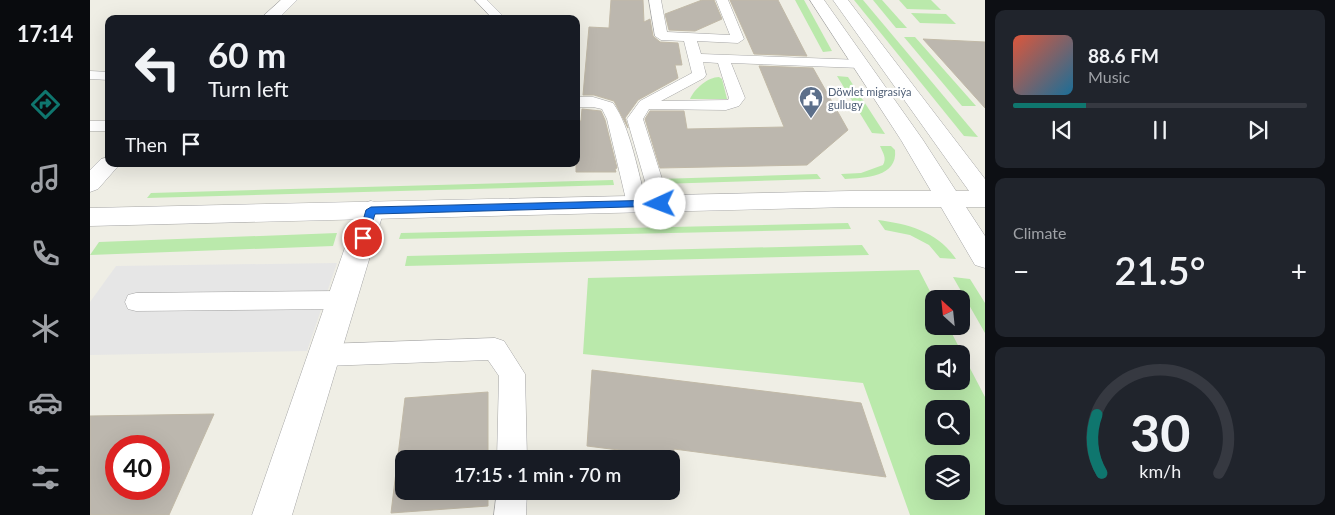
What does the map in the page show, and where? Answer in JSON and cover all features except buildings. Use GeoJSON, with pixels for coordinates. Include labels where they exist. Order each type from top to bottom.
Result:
{"type":"FeatureCollection","features":[{"type":"Feature","properties":{"kind":"street"},"geometry":{"type":"LineString","coordinates":[[273,15],[290,0]]}},
{"type":"Feature","properties":{"kind":"street"},"geometry":{"type":"LineString","coordinates":[[818,0],[949,199],[985,258]]}},
{"type":"Feature","properties":{"kind":"street"},"geometry":{"type":"LineString","coordinates":[[840,0],[985,197]]}},
{"type":"Feature","properties":{"kind":"street"},"geometry":{"type":"LineString","coordinates":[[90,184],[106,167]]}},
{"type":"Feature","properties":{"kind":"street"},"geometry":{"type":"LineString","coordinates":[[90,217],[985,197]]}},
{"type":"Feature","properties":{"kind":"street"},"geometry":{"type":"LineString","coordinates":[[272,515],[371,210]]}},
{"type":"Feature","properties":{"kind":"lane"},"geometry":{"type":"LineString","coordinates":[[481,0],[496,15]]}},
{"type":"Feature","properties":{"kind":"lane"},"geometry":{"type":"LineString","coordinates":[[655,0],[661,36],[738,39],[722,0]]}},
{"type":"Feature","properties":{"kind":"lane"},"geometry":{"type":"LineString","coordinates":[[649,204],[636,119],[645,104],[699,75],[690,37]]}},
{"type":"Feature","properties":{"kind":"lane"},"geometry":{"type":"LineString","coordinates":[[695,58],[861,64]]}},
{"type":"Feature","properties":{"kind":"lane"},"geometry":{"type":"LineString","coordinates":[[645,104],[726,105],[734,103],[737,98],[723,59]]}},
{"type":"Feature","properties":{"kind":"lane"},"geometry":{"type":"LineString","coordinates":[[90,75],[105,76]]}},
{"type":"Feature","properties":{"kind":"lane"},"geometry":{"type":"LineString","coordinates":[[580,102],[592,102],[608,106],[616,119],[649,204]]}},
{"type":"Feature","properties":{"kind":"lane"},"geometry":{"type":"LineString","coordinates":[[90,126],[105,126]]}},
{"type":"Feature","properties":{"kind":"lane"},"geometry":{"type":"LineString","coordinates":[[136,302],[343,300]]}},
{"type":"Feature","properties":{"kind":"lane"},"geometry":{"type":"LineString","coordinates":[[325,355],[495,349],[512,374],[512,450]]}},
{"type":"Feature","properties":{"kind":"lane"},"geometry":{"type":"LineString","coordinates":[[510,515],[511,500]]}},
{"type":"Feature","properties":{"kind":"green space"},"geometry":{"type":"Polygon","coordinates":[[[795,0],[804,0],[832,51],[823,52],[795,0]]]}},
{"type":"Feature","properties":{"kind":"green space"},"geometry":{"type":"Polygon","coordinates":[[[854,0],[863,0],[978,137],[964,136],[854,0]]]}},
{"type":"Feature","properties":{"kind":"green space"},"geometry":{"type":"Polygon","coordinates":[[[873,0],[882,0],[907,28],[896,28],[873,0]]]}},
{"type":"Feature","properties":{"kind":"green space"},"geometry":{"type":"Polygon","coordinates":[[[899,0],[931,0],[941,10],[907,9],[899,0]]]}},
{"type":"Feature","properties":{"kind":"green space"},"geometry":{"type":"Polygon","coordinates":[[[911,13],[946,14],[956,24],[920,23],[911,13]]]}},
{"type":"Feature","properties":{"kind":"green space"},"geometry":{"type":"Polygon","coordinates":[[[904,37],[915,37],[976,106],[962,106],[904,37]]]}},
{"type":"Feature","properties":{"kind":"green space"},"geometry":{"type":"Polygon","coordinates":[[[837,76],[848,77],[885,134],[872,133],[837,76]]]}},
{"type":"Feature","properties":{"kind":"green space"},"geometry":{"type":"Polygon","coordinates":[[[719,77],[722,79],[727,99],[690,99],[702,84],[710,79],[719,77]]]}},
{"type":"Feature","properties":{"kind":"green space"},"geometry":{"type":"Polygon","coordinates":[[[880,146],[891,146],[895,150],[895,159],[886,171],[870,177],[845,179],[841,174],[861,173],[883,165],[885,158],[880,146]]]}},
{"type":"Feature","properties":{"kind":"green space"},"geometry":{"type":"Polygon","coordinates":[[[817,174],[821,179],[660,184],[659,179],[817,174]]]}},
{"type":"Feature","properties":{"kind":"green space"},"geometry":{"type":"Polygon","coordinates":[[[613,180],[614,185],[147,198],[151,193],[613,180]]]}},
{"type":"Feature","properties":{"kind":"green space"},"geometry":{"type":"Polygon","coordinates":[[[878,220],[912,227],[932,236],[941,242],[956,259],[940,258],[929,245],[910,235],[885,230],[878,220]]]}},
{"type":"Feature","properties":{"kind":"green space"},"geometry":{"type":"Polygon","coordinates":[[[848,223],[851,229],[399,239],[401,233],[848,223]]]}},
{"type":"Feature","properties":{"kind":"green space"},"geometry":{"type":"Polygon","coordinates":[[[337,233],[333,246],[90,255],[99,242],[337,233]]]}},
{"type":"Feature","properties":{"kind":"green space"},"geometry":{"type":"Polygon","coordinates":[[[862,245],[869,255],[405,266],[407,256],[862,245]]]}},
{"type":"Feature","properties":{"kind":"green space"},"geometry":{"type":"Polygon","coordinates":[[[919,270],[929,290],[925,290],[925,335],[953,335],[958,345],[925,345],[925,390],[970,390],[970,368],[985,397],[985,515],[910,515],[863,383],[583,354],[588,278],[919,270]]]}},
{"type":"Feature","properties":{"kind":"green space"},"geometry":{"type":"Polygon","coordinates":[[[953,277],[970,279],[985,303],[985,333],[970,307],[970,290],[960,290],[953,277]]]}},
{"type":"Feature","properties":{"kind":"shaded area"},"geometry":{"type":"Polygon","coordinates":[[[337,263],[307,351],[90,355],[90,302],[116,266],[337,263]]]}},
{"type":"Feature","properties":{"kind":"place","name":"Döwlet migrasiýa gullugy"},"geometry":{"type":"Point","coordinates":[811,119]}},
{"type":"Feature","properties":{"kind":"route"},"geometry":{"type":"LineString","coordinates":[[363,238],[371,210],[660,204]]}}]}
